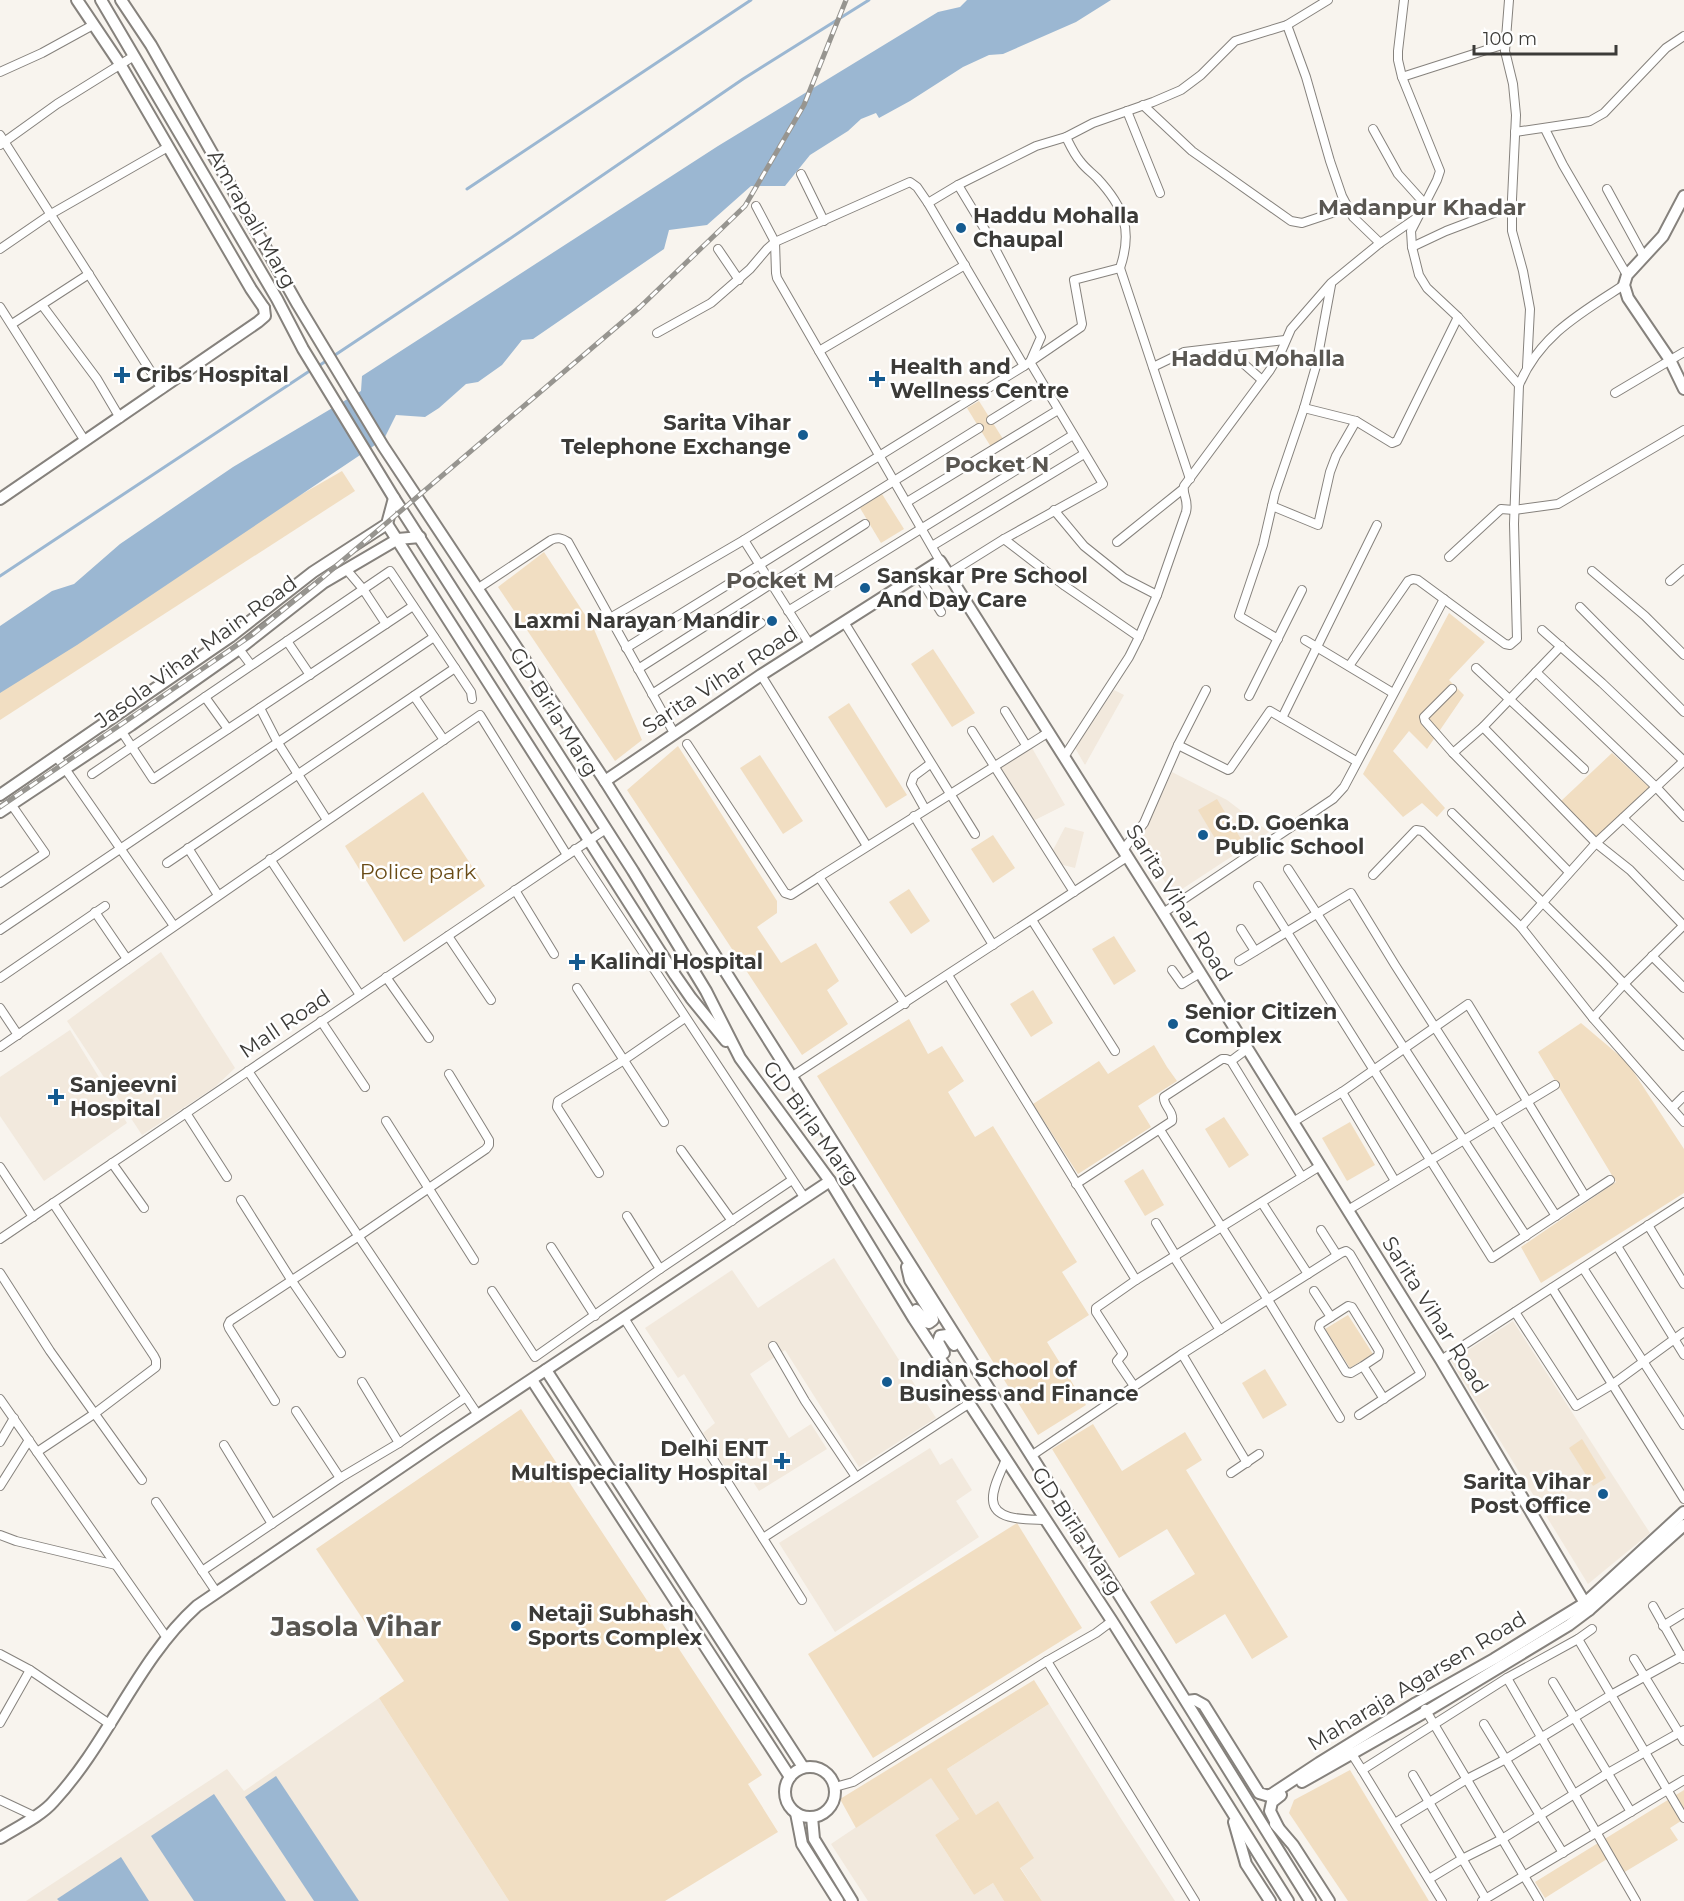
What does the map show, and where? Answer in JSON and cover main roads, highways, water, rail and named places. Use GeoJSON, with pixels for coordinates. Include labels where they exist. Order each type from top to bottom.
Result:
{"type":"FeatureCollection","features":[{"type":"Feature","properties":{"kind":"water"},"geometry":{"type":"Polygon","coordinates":[[[967,0],[1111,0],[1076,22],[1003,54],[989,55],[963,67],[879,118],[876,113],[861,119],[848,131],[810,155],[785,186],[751,186],[707,225],[669,230],[664,249],[533,339],[522,340],[502,365],[478,382],[466,384],[425,417],[396,415],[384,439],[77,645],[0,693],[0,626],[52,591],[74,584],[120,544],[233,467],[361,391],[362,376],[718,146],[938,12],[960,7],[967,0]]]}},
{"type":"Feature","properties":{"kind":"water"},"geometry":{"type":"Polygon","coordinates":[[[276,1776],[359,1901],[314,1901],[245,1797],[276,1776]]]}},
{"type":"Feature","properties":{"kind":"water"},"geometry":{"type":"Polygon","coordinates":[[[214,1794],[286,1901],[194,1901],[151,1836],[214,1794]]]}},
{"type":"Feature","properties":{"kind":"water"},"geometry":{"type":"Polygon","coordinates":[[[121,1857],[149,1901],[59,1901],[57,1899],[121,1857]]]}},
{"type":"Feature","properties":{"kind":"waterway"},"geometry":{"type":"LineString","coordinates":[[467,189],[751,0]]}},
{"type":"Feature","properties":{"kind":"waterway"},"geometry":{"type":"LineString","coordinates":[[317,367],[743,79],[869,0]]}},
{"type":"Feature","properties":{"kind":"waterway"},"geometry":{"type":"LineString","coordinates":[[0,576],[311,370]]}},
{"type":"Feature","properties":{"kind":"railway"},"geometry":{"type":"LineString","coordinates":[[0,807],[252,635],[640,307],[745,206],[804,105],[846,0]]}},
{"type":"Feature","properties":{"kind":"place","name":"Haddu Mohalla Chaupal"},"geometry":{"type":"Point","coordinates":[961,228]}},
{"type":"Feature","properties":{"kind":"place","name":"Cribs Hospital"},"geometry":{"type":"Point","coordinates":[122,375]}},
{"type":"Feature","properties":{"kind":"place","name":"Health and Wellness Centre"},"geometry":{"type":"Point","coordinates":[877,379]}},
{"type":"Feature","properties":{"kind":"place","name":"Sarita Vihar Telephone Exchange"},"geometry":{"type":"Point","coordinates":[803,435]}},
{"type":"Feature","properties":{"kind":"place","name":"Sanskar Pre School And Day Care"},"geometry":{"type":"Point","coordinates":[865,588]}},
{"type":"Feature","properties":{"kind":"place","name":"Laxmi Narayan Mandir"},"geometry":{"type":"Point","coordinates":[772,621]}},
{"type":"Feature","properties":{"kind":"place","name":"G.D. Goenka Public School"},"geometry":{"type":"Point","coordinates":[1203,835]}},
{"type":"Feature","properties":{"kind":"place","name":"Kalindi Hospital"},"geometry":{"type":"Point","coordinates":[577,962]}},
{"type":"Feature","properties":{"kind":"place","name":"Senior Citizen Complex"},"geometry":{"type":"Point","coordinates":[1173,1024]}},
{"type":"Feature","properties":{"kind":"place","name":"Sanjeevni Hospital"},"geometry":{"type":"Point","coordinates":[56,1097]}},
{"type":"Feature","properties":{"kind":"place","name":"Indian School of Business and Finance"},"geometry":{"type":"Point","coordinates":[887,1382]}},
{"type":"Feature","properties":{"kind":"place","name":"Delhi ENT Multispeciality Hospital"},"geometry":{"type":"Point","coordinates":[782,1461]}},
{"type":"Feature","properties":{"kind":"place","name":"Sarita Vihar Post Office"},"geometry":{"type":"Point","coordinates":[1603,1494]}},
{"type":"Feature","properties":{"kind":"place","name":"Netaji Subhash Sports Complex"},"geometry":{"type":"Point","coordinates":[516,1626]}},
{"type":"Feature","properties":{"kind":"district","name":"Madanpur Khadar"},"geometry":{"type":"Point","coordinates":[1422,207]}},
{"type":"Feature","properties":{"kind":"district","name":"Haddu Mohalla"},"geometry":{"type":"Point","coordinates":[1258,358]}},
{"type":"Feature","properties":{"kind":"district","name":"Pocket N"},"geometry":{"type":"Point","coordinates":[997,464]}},
{"type":"Feature","properties":{"kind":"district","name":"Pocket M"},"geometry":{"type":"Point","coordinates":[780,580]}},
{"type":"Feature","properties":{"kind":"district","name":"Jasola Vihar"},"geometry":{"type":"Point","coordinates":[356,1627]}},
{"type":"Feature","properties":{"kind":"park label","name":"Police park"},"geometry":{"type":"Point","coordinates":[418,872]}}]}
